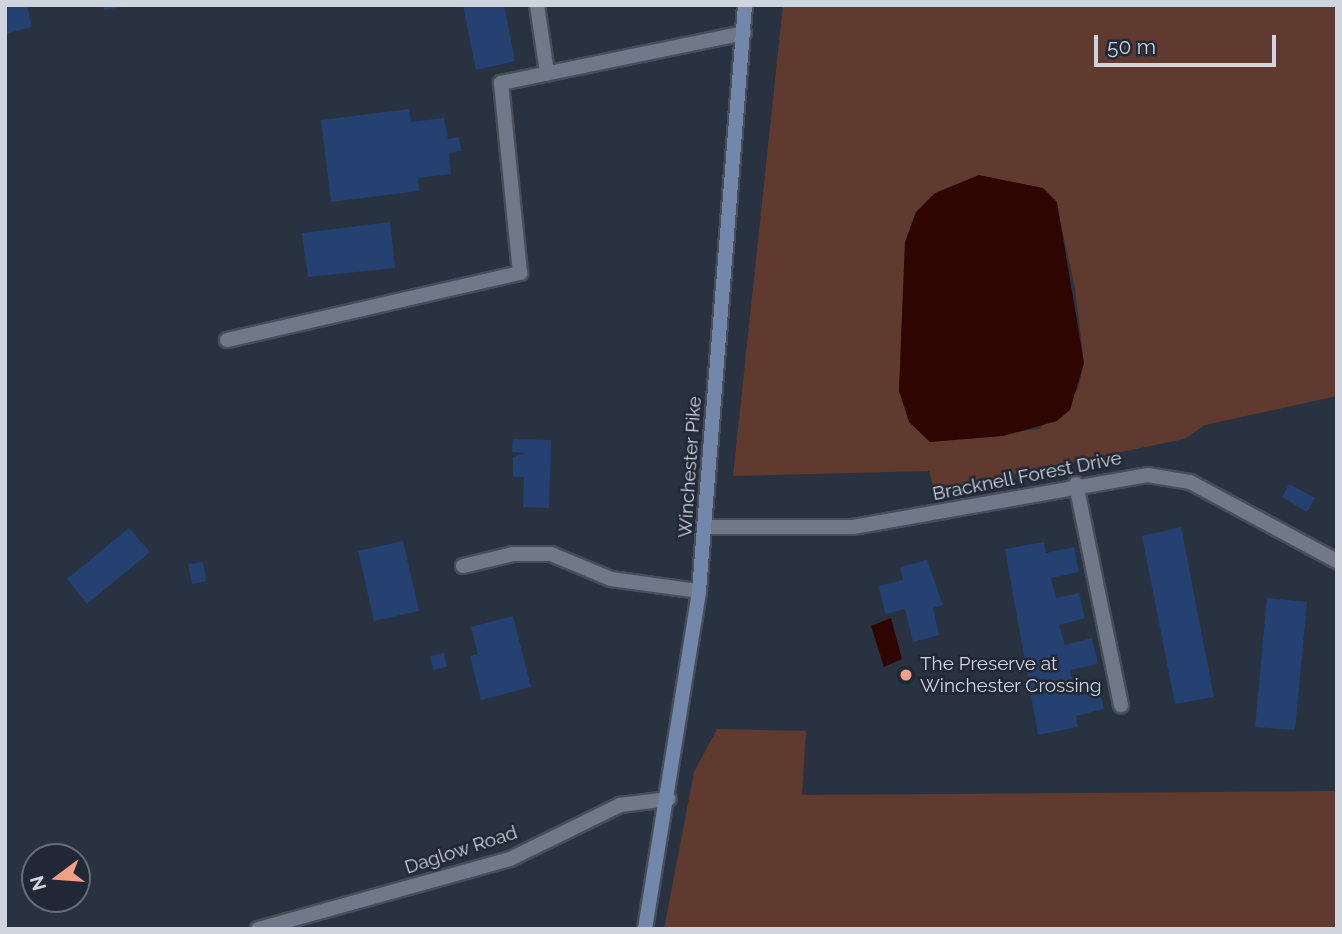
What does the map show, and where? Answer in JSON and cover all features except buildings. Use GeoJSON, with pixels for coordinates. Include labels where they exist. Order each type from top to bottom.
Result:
{"type":"FeatureCollection","features":[{"type":"Feature","properties":{"kind":"main road","name":"Winchester Pike"},"geometry":{"type":"LineString","coordinates":[[645,929],[669,799],[699,590],[745,5]]}},
{"type":"Feature","properties":{"kind":"street"},"geometry":{"type":"LineString","coordinates":[[537,5],[547,73]]}},
{"type":"Feature","properties":{"kind":"street"},"geometry":{"type":"LineString","coordinates":[[227,340],[520,273],[501,83],[744,33]]}},
{"type":"Feature","properties":{"kind":"street","name":"Bracknell Forest Drive"},"geometry":{"type":"LineString","coordinates":[[705,527],[853,527],[1076,484],[1148,475],[1191,482],[1337,561]]}},
{"type":"Feature","properties":{"kind":"street"},"geometry":{"type":"LineString","coordinates":[[1076,484],[1121,705]]}},
{"type":"Feature","properties":{"kind":"street"},"geometry":{"type":"LineString","coordinates":[[463,566],[513,554],[551,554],[611,579],[699,590]]}},
{"type":"Feature","properties":{"kind":"street","name":"Daglow Road"},"geometry":{"type":"LineString","coordinates":[[258,929],[510,859],[620,805],[669,799]]}},
{"type":"Feature","properties":{"kind":"shaded area"},"geometry":{"type":"Polygon","coordinates":[[[783,5],[1337,5],[1337,396],[1205,425],[1184,439],[934,491],[929,471],[733,476],[783,5]],[[1042,188],[916,212],[905,243],[899,391],[930,442],[1039,429],[1078,389],[1084,363],[1075,288],[1056,202],[1042,188]]]}},
{"type":"Feature","properties":{"kind":"shaded area"},"geometry":{"type":"Polygon","coordinates":[[[979,175],[1043,188],[1057,202],[1084,363],[1070,410],[1057,421],[1003,436],[930,442],[909,422],[899,391],[905,242],[916,212],[935,193],[979,175]]]}},
{"type":"Feature","properties":{"kind":"shaded area"},"geometry":{"type":"Polygon","coordinates":[[[891,618],[902,659],[884,667],[871,626],[891,618]]]}},
{"type":"Feature","properties":{"kind":"shaded area"},"geometry":{"type":"Polygon","coordinates":[[[717,729],[806,731],[802,795],[1337,791],[1337,929],[664,929],[694,772],[717,729]]]}},
{"type":"Feature","properties":{"kind":"place","name":"The Preserve at Winchester Crossing"},"geometry":{"type":"Point","coordinates":[906,675]}}]}
